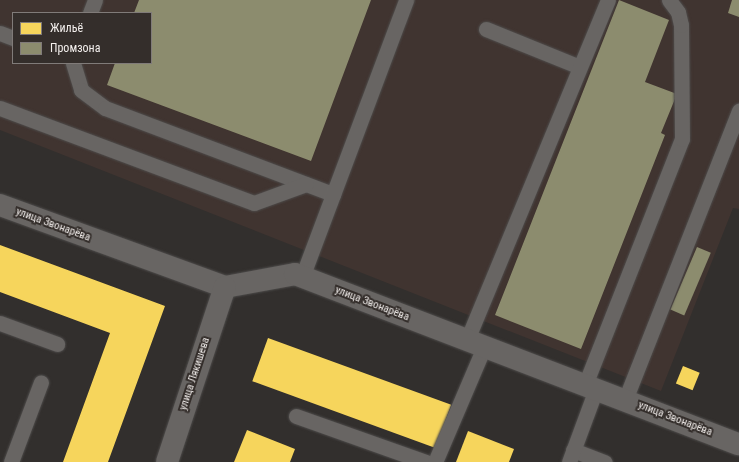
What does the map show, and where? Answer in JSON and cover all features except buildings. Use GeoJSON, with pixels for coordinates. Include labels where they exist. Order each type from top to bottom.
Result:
{"type":"FeatureCollection","features":[{"type":"Feature","properties":{"kind":"street","name":"улица Звонарёва"},"geometry":{"type":"LineString","coordinates":[[0,205],[225,287],[295,274],[738,442]]}},
{"type":"Feature","properties":{"kind":"street","name":"улица Лякишева"},"geometry":{"type":"LineString","coordinates":[[167,462],[225,287]]}},
{"type":"Feature","properties":{"kind":"lane"},"geometry":{"type":"LineString","coordinates":[[90,12],[95,0]]}},
{"type":"Feature","properties":{"kind":"lane"},"geometry":{"type":"LineString","coordinates":[[302,277],[406,0]]}},
{"type":"Feature","properties":{"kind":"lane"},"geometry":{"type":"LineString","coordinates":[[435,462],[475,343],[580,67],[608,0]]}},
{"type":"Feature","properties":{"kind":"lane"},"geometry":{"type":"LineString","coordinates":[[605,462],[571,456],[590,387],[682,139],[681,25],[678,12],[669,0]]}},
{"type":"Feature","properties":{"kind":"lane"},"geometry":{"type":"LineString","coordinates":[[486,30],[580,67]]}},
{"type":"Feature","properties":{"kind":"lane"},"geometry":{"type":"LineString","coordinates":[[0,33],[12,38]]}},
{"type":"Feature","properties":{"kind":"lane"},"geometry":{"type":"LineString","coordinates":[[73,64],[81,90],[105,108],[333,194]]}},
{"type":"Feature","properties":{"kind":"lane"},"geometry":{"type":"LineString","coordinates":[[0,108],[254,203],[306,184]]}},
{"type":"Feature","properties":{"kind":"lane"},"geometry":{"type":"LineString","coordinates":[[625,400],[739,111]]}},
{"type":"Feature","properties":{"kind":"lane"},"geometry":{"type":"LineString","coordinates":[[0,323],[57,344]]}},
{"type":"Feature","properties":{"kind":"lane"},"geometry":{"type":"LineString","coordinates":[[11,462],[41,382]]}},
{"type":"Feature","properties":{"kind":"lane"},"geometry":{"type":"LineString","coordinates":[[296,416],[426,462]]}},
{"type":"Feature","properties":{"kind":"shaded area"},"geometry":{"type":"Polygon","coordinates":[[[0,0],[739,0],[739,209],[733,208],[661,391],[0,130],[0,0]]]}}]}
